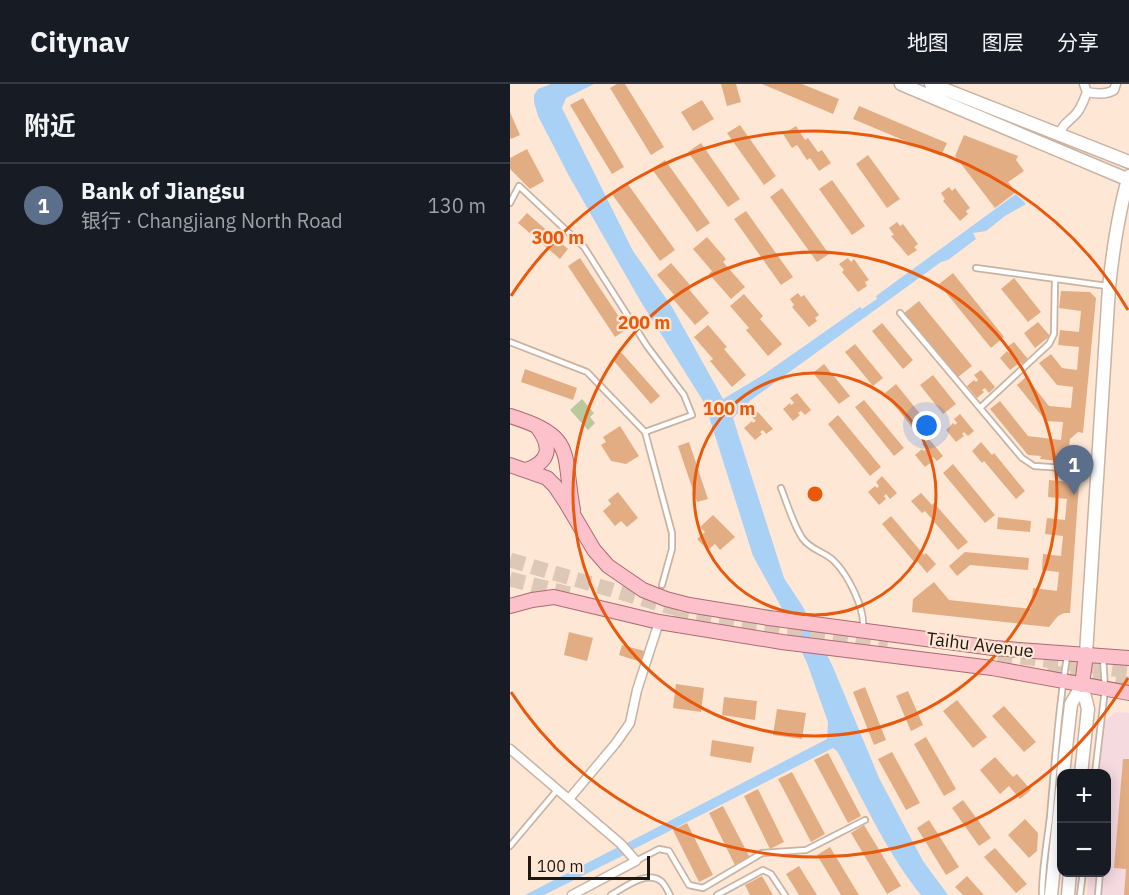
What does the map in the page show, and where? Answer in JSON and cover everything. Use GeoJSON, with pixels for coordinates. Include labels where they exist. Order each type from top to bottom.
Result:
{"type":"FeatureCollection","features":[{"type":"Feature","properties":{"kind":"main road"},"geometry":{"type":"LineString","coordinates":[[901,84],[1129,179],[1114,237],[1109,287],[1086,654],[1082,685],[1088,709],[1081,769],[1063,768],[1071,704],[1082,685]]}},
{"type":"Feature","properties":{"kind":"main road"},"geometry":{"type":"LineString","coordinates":[[931,84],[1129,162]]}},
{"type":"Feature","properties":{"kind":"main road"},"geometry":{"type":"LineString","coordinates":[[510,416],[535,423],[557,439],[565,452],[575,518]]}},
{"type":"Feature","properties":{"kind":"main road"},"geometry":{"type":"LineString","coordinates":[[526,470],[540,464],[546,453],[545,437],[535,423]]}},
{"type":"Feature","properties":{"kind":"main road"},"geometry":{"type":"LineString","coordinates":[[510,465],[547,478],[555,486],[575,518]]}},
{"type":"Feature","properties":{"kind":"main road","name":"Taihu Avenue"},"geometry":{"type":"LineString","coordinates":[[575,518],[594,550],[608,566],[643,590],[689,605],[993,648],[1129,658]]}},
{"type":"Feature","properties":{"kind":"main road"},"geometry":{"type":"LineString","coordinates":[[510,606],[554,597],[659,622]]}},
{"type":"Feature","properties":{"kind":"main road"},"geometry":{"type":"LineString","coordinates":[[510,615],[532,600]]}},
{"type":"Feature","properties":{"kind":"main road","name":"Taihu Avenue"},"geometry":{"type":"LineString","coordinates":[[659,622],[782,642],[992,668],[1129,693]]}},
{"type":"Feature","properties":{"kind":"main road"},"geometry":{"type":"LineString","coordinates":[[992,668],[998,656],[993,648]]}},
{"type":"Feature","properties":{"kind":"main road"},"geometry":{"type":"LineString","coordinates":[[1051,895],[1058,823]]}},
{"type":"Feature","properties":{"kind":"main road"},"geometry":{"type":"LineString","coordinates":[[1068,895],[1070,877]]}},
{"type":"Feature","properties":{"kind":"street"},"geometry":{"type":"LineString","coordinates":[[1059,135],[1064,123],[1082,106],[1085,88],[1109,93],[1114,90],[1116,84]]}},
{"type":"Feature","properties":{"kind":"street"},"geometry":{"type":"LineString","coordinates":[[569,799],[630,723],[637,690],[659,622]]}},
{"type":"Feature","properties":{"kind":"street"},"geometry":{"type":"LineString","coordinates":[[510,748],[621,844],[636,861],[572,895]]}},
{"type":"Feature","properties":{"kind":"lane"},"geometry":{"type":"LineString","coordinates":[[510,203],[519,186],[584,247],[646,346],[684,395],[692,415],[645,432]]}},
{"type":"Feature","properties":{"kind":"lane"},"geometry":{"type":"LineString","coordinates":[[976,268],[1109,287]]}},
{"type":"Feature","properties":{"kind":"lane"},"geometry":{"type":"LineString","coordinates":[[980,408],[1049,344],[1054,334],[1054,279]]}},
{"type":"Feature","properties":{"kind":"lane"},"geometry":{"type":"LineString","coordinates":[[900,313],[1022,458],[1034,466],[1098,470]]}},
{"type":"Feature","properties":{"kind":"lane"},"geometry":{"type":"LineString","coordinates":[[510,342],[587,372],[645,432],[672,533],[672,549],[662,585]]}},
{"type":"Feature","properties":{"kind":"lane"},"geometry":{"type":"LineString","coordinates":[[781,488],[802,538],[813,549],[832,559],[843,572],[861,607],[864,618],[862,630]]}},
{"type":"Feature","properties":{"kind":"lane"},"geometry":{"type":"LineString","coordinates":[[1042,895],[1042,869],[1067,654]]}},
{"type":"Feature","properties":{"kind":"lane"},"geometry":{"type":"LineString","coordinates":[[1096,769],[1104,689],[1103,656]]}},
{"type":"Feature","properties":{"kind":"lane"},"geometry":{"type":"LineString","coordinates":[[510,846],[558,789]]}},
{"type":"Feature","properties":{"kind":"lane"},"geometry":{"type":"LineString","coordinates":[[636,861],[659,849],[669,851],[689,885],[703,888],[762,853],[806,850],[865,820]]}},
{"type":"Feature","properties":{"kind":"lane"},"geometry":{"type":"LineString","coordinates":[[717,895],[763,870],[771,874],[785,895]]}},
{"type":"Feature","properties":{"kind":"lane"},"geometry":{"type":"LineString","coordinates":[[611,895],[641,879],[652,877],[662,882],[670,895]]}},
{"type":"Feature","properties":{"kind":"lane"},"geometry":{"type":"LineString","coordinates":[[1080,895],[1082,877]]}},
{"type":"Feature","properties":{"kind":"lane"},"geometry":{"type":"LineString","coordinates":[[1098,895],[1100,877]]}},
{"type":"Feature","properties":{"kind":"shaded area"},"geometry":{"type":"Polygon","coordinates":[[[1116,712],[1129,713],[1129,895],[1087,895],[1089,877],[1111,877],[1111,769],[1098,769],[1103,722],[1116,712]]]}},
{"type":"Feature","properties":{"kind":"green space"},"geometry":{"type":"Polygon","coordinates":[[[582,399],[594,413],[590,417],[595,423],[588,430],[570,410],[582,399]]]}},
{"type":"Feature","properties":{"kind":"water"},"geometry":{"type":"Polygon","coordinates":[[[551,84],[594,84],[566,98],[562,108],[633,251],[672,307],[723,399],[763,375],[860,307],[862,309],[877,299],[876,296],[1016,194],[1026,204],[1005,216],[986,231],[973,233],[976,239],[751,400],[733,418],[784,578],[803,607],[833,667],[879,778],[923,861],[948,895],[921,895],[886,843],[837,751],[833,748],[630,851],[625,844],[827,739],[828,722],[807,663],[779,603],[753,556],[705,404],[641,302],[569,176],[538,116],[534,95],[538,89],[551,84]]]}},
{"type":"Feature","properties":{"kind":"water"},"geometry":{"type":"Polygon","coordinates":[[[618,847],[624,855],[544,895],[525,895],[618,847]]]}},
{"type":"Feature","properties":{"kind":"building"},"geometry":{"type":"Polygon","coordinates":[[[617,84],[625,84],[664,147],[651,155],[610,88],[617,84]]]}},
{"type":"Feature","properties":{"kind":"building"},"geometry":{"type":"Polygon","coordinates":[[[721,84],[736,84],[741,102],[727,106],[721,84]]]}},
{"type":"Feature","properties":{"kind":"building"},"geometry":{"type":"Polygon","coordinates":[[[762,84],[802,84],[839,99],[833,114],[762,84]]]}},
{"type":"Feature","properties":{"kind":"building"},"geometry":{"type":"Polygon","coordinates":[[[583,98],[624,167],[612,174],[570,105],[583,98]]]}},
{"type":"Feature","properties":{"kind":"building"},"geometry":{"type":"Polygon","coordinates":[[[702,100],[714,119],[693,131],[681,112],[702,100]]]}},
{"type":"Feature","properties":{"kind":"building"},"geometry":{"type":"Polygon","coordinates":[[[859,106],[947,143],[941,156],[853,119],[859,106]]]}},
{"type":"Feature","properties":{"kind":"building"},"geometry":{"type":"Polygon","coordinates":[[[510,112],[520,135],[511,139],[510,137],[510,112]]]}},
{"type":"Feature","properties":{"kind":"building"},"geometry":{"type":"Polygon","coordinates":[[[740,125],[776,176],[764,185],[727,133],[740,125]]]}},
{"type":"Feature","properties":{"kind":"building"},"geometry":{"type":"Polygon","coordinates":[[[796,126],[805,140],[808,138],[818,152],[822,150],[831,163],[819,171],[810,158],[807,160],[797,145],[792,148],[783,134],[796,126]]]}},
{"type":"Feature","properties":{"kind":"building"},"geometry":{"type":"Polygon","coordinates":[[[964,135],[1018,156],[1016,160],[1024,171],[1008,182],[1016,192],[995,208],[955,156],[964,135]]]}},
{"type":"Feature","properties":{"kind":"building"},"geometry":{"type":"Polygon","coordinates":[[[701,143],[740,199],[728,207],[688,152],[701,143]]]}},
{"type":"Feature","properties":{"kind":"building"},"geometry":{"type":"Polygon","coordinates":[[[527,149],[544,181],[530,189],[510,169],[510,158],[527,149]]]}},
{"type":"Feature","properties":{"kind":"building"},"geometry":{"type":"Polygon","coordinates":[[[868,155],[900,199],[887,208],[856,164],[868,155]]]}},
{"type":"Feature","properties":{"kind":"building"},"geometry":{"type":"Polygon","coordinates":[[[665,160],[710,223],[697,232],[652,169],[665,160]]]}},
{"type":"Feature","properties":{"kind":"building"},"geometry":{"type":"Polygon","coordinates":[[[832,180],[865,226],[852,235],[819,189],[832,180]]]}},
{"type":"Feature","properties":{"kind":"building"},"geometry":{"type":"Polygon","coordinates":[[[627,183],[675,250],[660,261],[612,194],[627,183]]]}},
{"type":"Feature","properties":{"kind":"building"},"geometry":{"type":"Polygon","coordinates":[[[949,187],[952,191],[955,188],[970,208],[966,211],[968,214],[960,221],[943,201],[945,199],[941,193],[949,187]]]}},
{"type":"Feature","properties":{"kind":"building"},"geometry":{"type":"Polygon","coordinates":[[[782,188],[829,254],[817,262],[770,197],[782,188]]]}},
{"type":"Feature","properties":{"kind":"building"},"geometry":{"type":"Polygon","coordinates":[[[746,211],[793,277],[781,285],[734,219],[746,211]]]}},
{"type":"Feature","properties":{"kind":"building"},"geometry":{"type":"Polygon","coordinates":[[[527,213],[568,249],[560,259],[518,223],[527,213]]]}},
{"type":"Feature","properties":{"kind":"building"},"geometry":{"type":"Polygon","coordinates":[[[897,222],[900,226],[903,224],[918,244],[914,247],[917,250],[908,256],[891,236],[894,235],[889,228],[897,222]]]}},
{"type":"Feature","properties":{"kind":"building"},"geometry":{"type":"Polygon","coordinates":[[[707,237],[726,259],[723,262],[745,287],[731,299],[709,274],[712,271],[693,249],[707,237]]]}},
{"type":"Feature","properties":{"kind":"building"},"geometry":{"type":"Polygon","coordinates":[[[580,258],[627,329],[615,337],[568,266],[580,258]]]}},
{"type":"Feature","properties":{"kind":"building"},"geometry":{"type":"Polygon","coordinates":[[[848,258],[851,262],[854,259],[869,280],[865,282],[867,286],[858,292],[842,272],[844,270],[839,264],[848,258]]]}},
{"type":"Feature","properties":{"kind":"building"},"geometry":{"type":"Polygon","coordinates":[[[671,263],[690,285],[687,287],[709,313],[695,325],[673,299],[676,297],[657,275],[671,263]]]}},
{"type":"Feature","properties":{"kind":"building"},"geometry":{"type":"Polygon","coordinates":[[[953,273],[1004,337],[991,348],[939,284],[953,273]]]}},
{"type":"Feature","properties":{"kind":"building"},"geometry":{"type":"Polygon","coordinates":[[[1014,278],[1041,312],[1028,322],[1001,289],[1014,278]]]}},
{"type":"Feature","properties":{"kind":"building"},"geometry":{"type":"Polygon","coordinates":[[[1061,291],[1090,292],[1096,298],[1083,433],[1078,432],[1070,439],[1067,462],[1040,459],[1041,456],[1028,455],[990,409],[1000,401],[1028,436],[1061,440],[1063,422],[1046,421],[1017,385],[1026,377],[1049,406],[1071,408],[1073,387],[1057,385],[1039,363],[1051,354],[1062,368],[1077,370],[1079,347],[1058,345],[1060,330],[1079,332],[1081,311],[1059,308],[1061,291]]]}},
{"type":"Feature","properties":{"kind":"building"},"geometry":{"type":"Polygon","coordinates":[[[798,293],[801,297],[804,295],[819,315],[815,318],[817,321],[809,327],[792,307],[794,305],[790,299],[798,293]]]}},
{"type":"Feature","properties":{"kind":"building"},"geometry":{"type":"Polygon","coordinates":[[[744,294],[763,316],[760,319],[782,344],[768,356],[746,330],[749,328],[730,306],[744,294]]]}},
{"type":"Feature","properties":{"kind":"building"},"geometry":{"type":"Polygon","coordinates":[[[919,301],[972,366],[957,378],[904,313],[919,301]]]}},
{"type":"Feature","properties":{"kind":"building"},"geometry":{"type":"Polygon","coordinates":[[[1038,322],[1050,336],[1035,348],[1024,333],[1038,322]]]}},
{"type":"Feature","properties":{"kind":"building"},"geometry":{"type":"Polygon","coordinates":[[[882,323],[913,360],[903,369],[872,331],[882,323]]]}},
{"type":"Feature","properties":{"kind":"building"},"geometry":{"type":"Polygon","coordinates":[[[708,325],[727,347],[724,349],[746,375],[732,387],[710,361],[713,359],[694,337],[708,325]]]}},
{"type":"Feature","properties":{"kind":"building"},"geometry":{"type":"Polygon","coordinates":[[[1014,342],[1028,359],[1022,364],[1018,360],[1015,361],[1018,364],[1010,370],[1000,358],[1007,351],[1009,353],[1011,351],[1007,347],[1014,342]]]}},
{"type":"Feature","properties":{"kind":"building"},"geometry":{"type":"Polygon","coordinates":[[[855,344],[883,378],[873,386],[845,352],[855,344]]]}},
{"type":"Feature","properties":{"kind":"building"},"geometry":{"type":"Polygon","coordinates":[[[621,352],[660,396],[651,404],[613,360],[621,352]]]}},
{"type":"Feature","properties":{"kind":"building"},"geometry":{"type":"Polygon","coordinates":[[[824,364],[850,396],[839,404],[813,373],[824,364]]]}},
{"type":"Feature","properties":{"kind":"building"},"geometry":{"type":"Polygon","coordinates":[[[525,369],[577,388],[573,400],[521,382],[525,369]]]}},
{"type":"Feature","properties":{"kind":"building"},"geometry":{"type":"Polygon","coordinates":[[[981,370],[995,387],[989,393],[985,388],[977,398],[967,386],[974,380],[976,382],[978,380],[974,375],[981,370]]]}},
{"type":"Feature","properties":{"kind":"building"},"geometry":{"type":"Polygon","coordinates":[[[933,375],[956,404],[943,414],[920,385],[933,375]]]}},
{"type":"Feature","properties":{"kind":"building"},"geometry":{"type":"Polygon","coordinates":[[[896,384],[930,426],[918,435],[885,393],[896,384]]]}},
{"type":"Feature","properties":{"kind":"building"},"geometry":{"type":"Polygon","coordinates":[[[797,393],[811,410],[805,415],[801,411],[793,421],[783,409],[790,403],[791,405],[794,403],[790,398],[797,393]]]}},
{"type":"Feature","properties":{"kind":"building"},"geometry":{"type":"Polygon","coordinates":[[[864,400],[904,448],[894,456],[855,407],[864,400]]]}},
{"type":"Feature","properties":{"kind":"building"},"geometry":{"type":"Polygon","coordinates":[[[758,412],[773,429],[766,434],[763,430],[755,440],[744,428],[752,421],[753,423],[756,421],[752,417],[758,412]]]}},
{"type":"Feature","properties":{"kind":"building"},"geometry":{"type":"Polygon","coordinates":[[[960,414],[974,431],[968,436],[964,432],[962,434],[964,436],[956,442],[946,430],[953,423],[955,425],[957,423],[954,419],[960,414]]]}},
{"type":"Feature","properties":{"kind":"building"},"geometry":{"type":"Polygon","coordinates":[[[838,415],[881,467],[870,476],[828,424],[838,415]]]}},
{"type":"Feature","properties":{"kind":"building"},"geometry":{"type":"Polygon","coordinates":[[[620,426],[639,456],[626,464],[611,461],[601,445],[606,442],[603,437],[620,426]]]}},
{"type":"Feature","properties":{"kind":"building"},"geometry":{"type":"Polygon","coordinates":[[[929,439],[943,456],[937,461],[933,457],[931,459],[933,461],[925,467],[915,455],[922,449],[924,451],[926,449],[922,444],[929,439]]]}},
{"type":"Feature","properties":{"kind":"building"},"geometry":{"type":"Polygon","coordinates":[[[689,442],[708,499],[697,502],[678,446],[689,442]]]}},
{"type":"Feature","properties":{"kind":"building"},"geometry":{"type":"Polygon","coordinates":[[[981,442],[992,455],[994,453],[1025,491],[1016,499],[984,461],[982,463],[972,451],[981,442]]]}},
{"type":"Feature","properties":{"kind":"building"},"geometry":{"type":"Polygon","coordinates":[[[953,464],[995,515],[985,523],[943,473],[953,464]]]}},
{"type":"Feature","properties":{"kind":"building"},"geometry":{"type":"Polygon","coordinates":[[[882,476],[897,493],[890,499],[886,494],[884,496],[886,499],[879,505],[868,492],[875,486],[877,488],[879,486],[876,482],[882,476]]]}},
{"type":"Feature","properties":{"kind":"building"},"geometry":{"type":"Polygon","coordinates":[[[1049,480],[1079,483],[1070,613],[1058,616],[1049,627],[912,612],[913,599],[934,582],[949,600],[1031,609],[1033,588],[1057,591],[1059,572],[1042,570],[1043,554],[1061,556],[1063,536],[1045,534],[1047,518],[1065,520],[1067,499],[1048,497],[1049,480]]]}},
{"type":"Feature","properties":{"kind":"building"},"geometry":{"type":"Polygon","coordinates":[[[618,492],[638,518],[627,527],[621,521],[615,526],[603,511],[611,504],[608,500],[618,492]]]}},
{"type":"Feature","properties":{"kind":"building"},"geometry":{"type":"Polygon","coordinates":[[[921,493],[932,505],[934,503],[968,542],[958,550],[925,511],[922,513],[911,501],[921,493]]]}},
{"type":"Feature","properties":{"kind":"building"},"geometry":{"type":"Polygon","coordinates":[[[713,515],[735,537],[720,550],[715,544],[708,550],[697,539],[705,532],[700,527],[713,515]]]}},
{"type":"Feature","properties":{"kind":"building"},"geometry":{"type":"Polygon","coordinates":[[[891,516],[924,555],[926,553],[936,564],[927,573],[917,561],[915,563],[882,524],[891,516]]]}},
{"type":"Feature","properties":{"kind":"building"},"geometry":{"type":"Polygon","coordinates":[[[998,517],[1031,521],[1030,532],[997,529],[998,517]]]}},
{"type":"Feature","properties":{"kind":"building"},"geometry":{"type":"Polygon","coordinates":[[[965,552],[1029,558],[1028,570],[970,565],[957,576],[949,566],[965,552]]]}},
{"type":"Feature","properties":{"kind":"building"},"geometry":{"type":"Polygon","coordinates":[[[569,632],[593,638],[587,661],[564,655],[569,632]]]}},
{"type":"Feature","properties":{"kind":"building"},"geometry":{"type":"Polygon","coordinates":[[[622,645],[648,652],[644,663],[619,655],[622,645]]]}},
{"type":"Feature","properties":{"kind":"building"},"geometry":{"type":"Polygon","coordinates":[[[676,684],[704,688],[701,712],[673,708],[676,684]]]}},
{"type":"Feature","properties":{"kind":"building"},"geometry":{"type":"Polygon","coordinates":[[[865,687],[886,740],[874,745],[853,692],[865,687]]]}},
{"type":"Feature","properties":{"kind":"building"},"geometry":{"type":"Polygon","coordinates":[[[908,691],[923,725],[911,731],[896,696],[908,691]]]}},
{"type":"Feature","properties":{"kind":"building"},"geometry":{"type":"Polygon","coordinates":[[[724,697],[757,701],[755,720],[722,715],[724,697]]]}},
{"type":"Feature","properties":{"kind":"building"},"geometry":{"type":"Polygon","coordinates":[[[957,700],[987,737],[973,748],[943,711],[957,700]]]}},
{"type":"Feature","properties":{"kind":"building"},"geometry":{"type":"Polygon","coordinates":[[[1004,706],[1036,742],[1024,752],[992,716],[1004,706]]]}},
{"type":"Feature","properties":{"kind":"building"},"geometry":{"type":"Polygon","coordinates":[[[777,709],[806,713],[802,739],[773,735],[777,709]]]}},
{"type":"Feature","properties":{"kind":"building"},"geometry":{"type":"Polygon","coordinates":[[[926,737],[956,789],[944,796],[914,744],[926,737]]]}},
{"type":"Feature","properties":{"kind":"building"},"geometry":{"type":"Polygon","coordinates":[[[712,740],[754,747],[751,763],[710,756],[712,740]]]}},
{"type":"Feature","properties":{"kind":"building"},"geometry":{"type":"Polygon","coordinates":[[[892,752],[920,803],[906,810],[878,759],[892,752]]]}},
{"type":"Feature","properties":{"kind":"building"},"geometry":{"type":"Polygon","coordinates":[[[828,753],[861,816],[848,823],[814,760],[828,753]]]}},
{"type":"Feature","properties":{"kind":"building"},"geometry":{"type":"Polygon","coordinates":[[[995,757],[1013,777],[1017,774],[1031,790],[1020,799],[1009,786],[1000,794],[980,770],[995,757]]]}},
{"type":"Feature","properties":{"kind":"building"},"geometry":{"type":"Polygon","coordinates":[[[1123,759],[1129,759],[1129,895],[1124,895],[1126,869],[1114,868],[1123,759]]]}},
{"type":"Feature","properties":{"kind":"building"},"geometry":{"type":"Polygon","coordinates":[[[792,772],[825,834],[811,842],[778,779],[792,772]]]}},
{"type":"Feature","properties":{"kind":"building"},"geometry":{"type":"Polygon","coordinates":[[[758,789],[784,842],[770,849],[744,796],[758,789]]]}},
{"type":"Feature","properties":{"kind":"building"},"geometry":{"type":"Polygon","coordinates":[[[963,800],[991,838],[979,846],[952,808],[963,800]]]}},
{"type":"Feature","properties":{"kind":"building"},"geometry":{"type":"Polygon","coordinates":[[[723,806],[750,858],[735,865],[709,813],[723,806]]]}},
{"type":"Feature","properties":{"kind":"building"},"geometry":{"type":"Polygon","coordinates":[[[1025,819],[1038,833],[1037,851],[1029,858],[1008,835],[1025,819]]]}},
{"type":"Feature","properties":{"kind":"building"},"geometry":{"type":"Polygon","coordinates":[[[929,820],[959,867],[946,875],[917,828],[929,820]]]}},
{"type":"Feature","properties":{"kind":"building"},"geometry":{"type":"Polygon","coordinates":[[[687,823],[713,875],[699,882],[673,830],[687,823]]]}},
{"type":"Feature","properties":{"kind":"building"},"geometry":{"type":"Polygon","coordinates":[[[864,825],[901,886],[887,894],[851,833],[864,825]]]}},
{"type":"Feature","properties":{"kind":"building"},"geometry":{"type":"Polygon","coordinates":[[[830,847],[859,895],[841,895],[817,855],[830,847]]]}},
{"type":"Feature","properties":{"kind":"building"},"geometry":{"type":"Polygon","coordinates":[[[995,848],[1027,884],[1016,893],[984,857],[995,848]]]}},
{"type":"Feature","properties":{"kind":"building"},"geometry":{"type":"Polygon","coordinates":[[[799,866],[817,895],[799,895],[786,874],[799,866]]]}},
{"type":"Feature","properties":{"kind":"building"},"geometry":{"type":"Polygon","coordinates":[[[762,876],[773,895],[750,895],[745,885],[762,876]]]}},
{"type":"Feature","properties":{"kind":"building"},"geometry":{"type":"Polygon","coordinates":[[[967,876],[984,895],[963,895],[955,887],[967,876]]]}},
{"type":"Feature","properties":{"kind":"tunnel"},"geometry":{"type":"LineString","coordinates":[[510,560],[670,607],[689,610]]}},
{"type":"Feature","properties":{"kind":"tunnel"},"geometry":{"type":"LineString","coordinates":[[510,579],[577,596]]}},
{"type":"Feature","properties":{"kind":"tunnel"},"geometry":{"type":"LineString","coordinates":[[673,618],[887,649]]}},
{"type":"Feature","properties":{"kind":"tunnel"},"geometry":{"type":"LineString","coordinates":[[998,654],[1129,671]]}},
{"type":"Feature","properties":{"kind":"tunnel"},"geometry":{"type":"LineString","coordinates":[[1047,672],[1129,684]]}},
{"type":"Feature","properties":{"kind":"place","name":"Bank of Jiangsu"},"geometry":{"type":"Point","coordinates":[1074,495]}}]}
